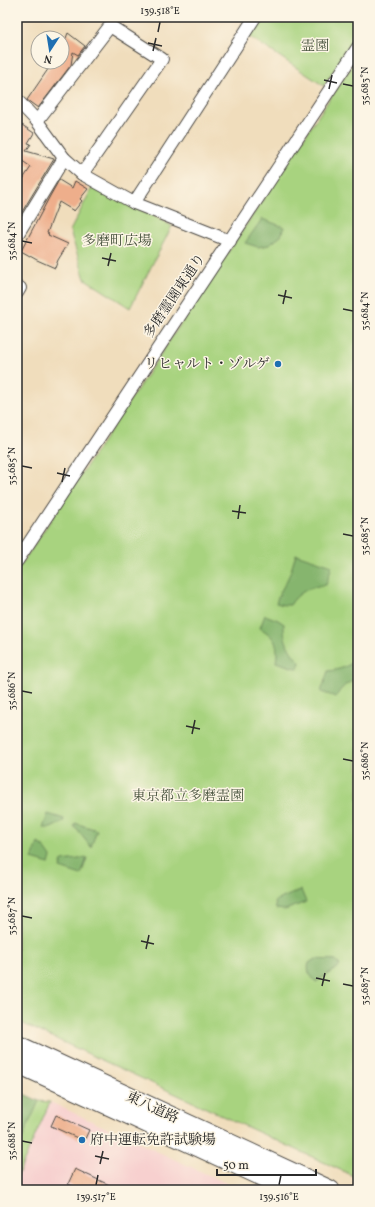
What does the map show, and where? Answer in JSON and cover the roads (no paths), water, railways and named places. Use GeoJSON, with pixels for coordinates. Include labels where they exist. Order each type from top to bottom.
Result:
{"type":"FeatureCollection","features":[{"type":"Feature","properties":{"kind":"main road","name":"東八道路"},"geometry":{"type":"LineString","coordinates":[[17,1045],[330,1190]]}},
{"type":"Feature","properties":{"kind":"main road","name":"東八道路"},"geometry":{"type":"LineString","coordinates":[[17,1063],[292,1190]]}},
{"type":"Feature","properties":{"kind":"street"},"geometry":{"type":"LineString","coordinates":[[134,203],[255,17]]}},
{"type":"Feature","properties":{"kind":"street"},"geometry":{"type":"LineString","coordinates":[[37,121],[110,26],[162,59],[82,174]]}},
{"type":"Feature","properties":{"kind":"street","name":"多磨霊園東通り"},"geometry":{"type":"LineString","coordinates":[[17,561],[358,47]]}},
{"type":"Feature","properties":{"kind":"street"},"geometry":{"type":"LineString","coordinates":[[17,100],[37,121],[64,158],[82,174],[134,203],[230,241]]}},
{"type":"Feature","properties":{"kind":"street"},"geometry":{"type":"LineString","coordinates":[[17,235],[64,158]]}},
{"type":"Feature","properties":{"kind":"street"},"geometry":{"type":"LineString","coordinates":[[17,286],[20,288],[17,293]]}},
{"type":"Feature","properties":{"kind":"place","name":"リヒャルト・ゾルゲ"},"geometry":{"type":"Point","coordinates":[278,364]}},
{"type":"Feature","properties":{"kind":"place","name":"府中運転免許試験場"},"geometry":{"type":"Point","coordinates":[82,1140]}},
{"type":"Feature","properties":{"kind":"park label","name":"霊園"},"geometry":{"type":"Point","coordinates":[315,46]}},
{"type":"Feature","properties":{"kind":"park label","name":"多磨町広場"},"geometry":{"type":"Point","coordinates":[117,241]}},
{"type":"Feature","properties":{"kind":"park label","name":"東京都立多磨霊園"},"geometry":{"type":"Point","coordinates":[188,796]}}]}
